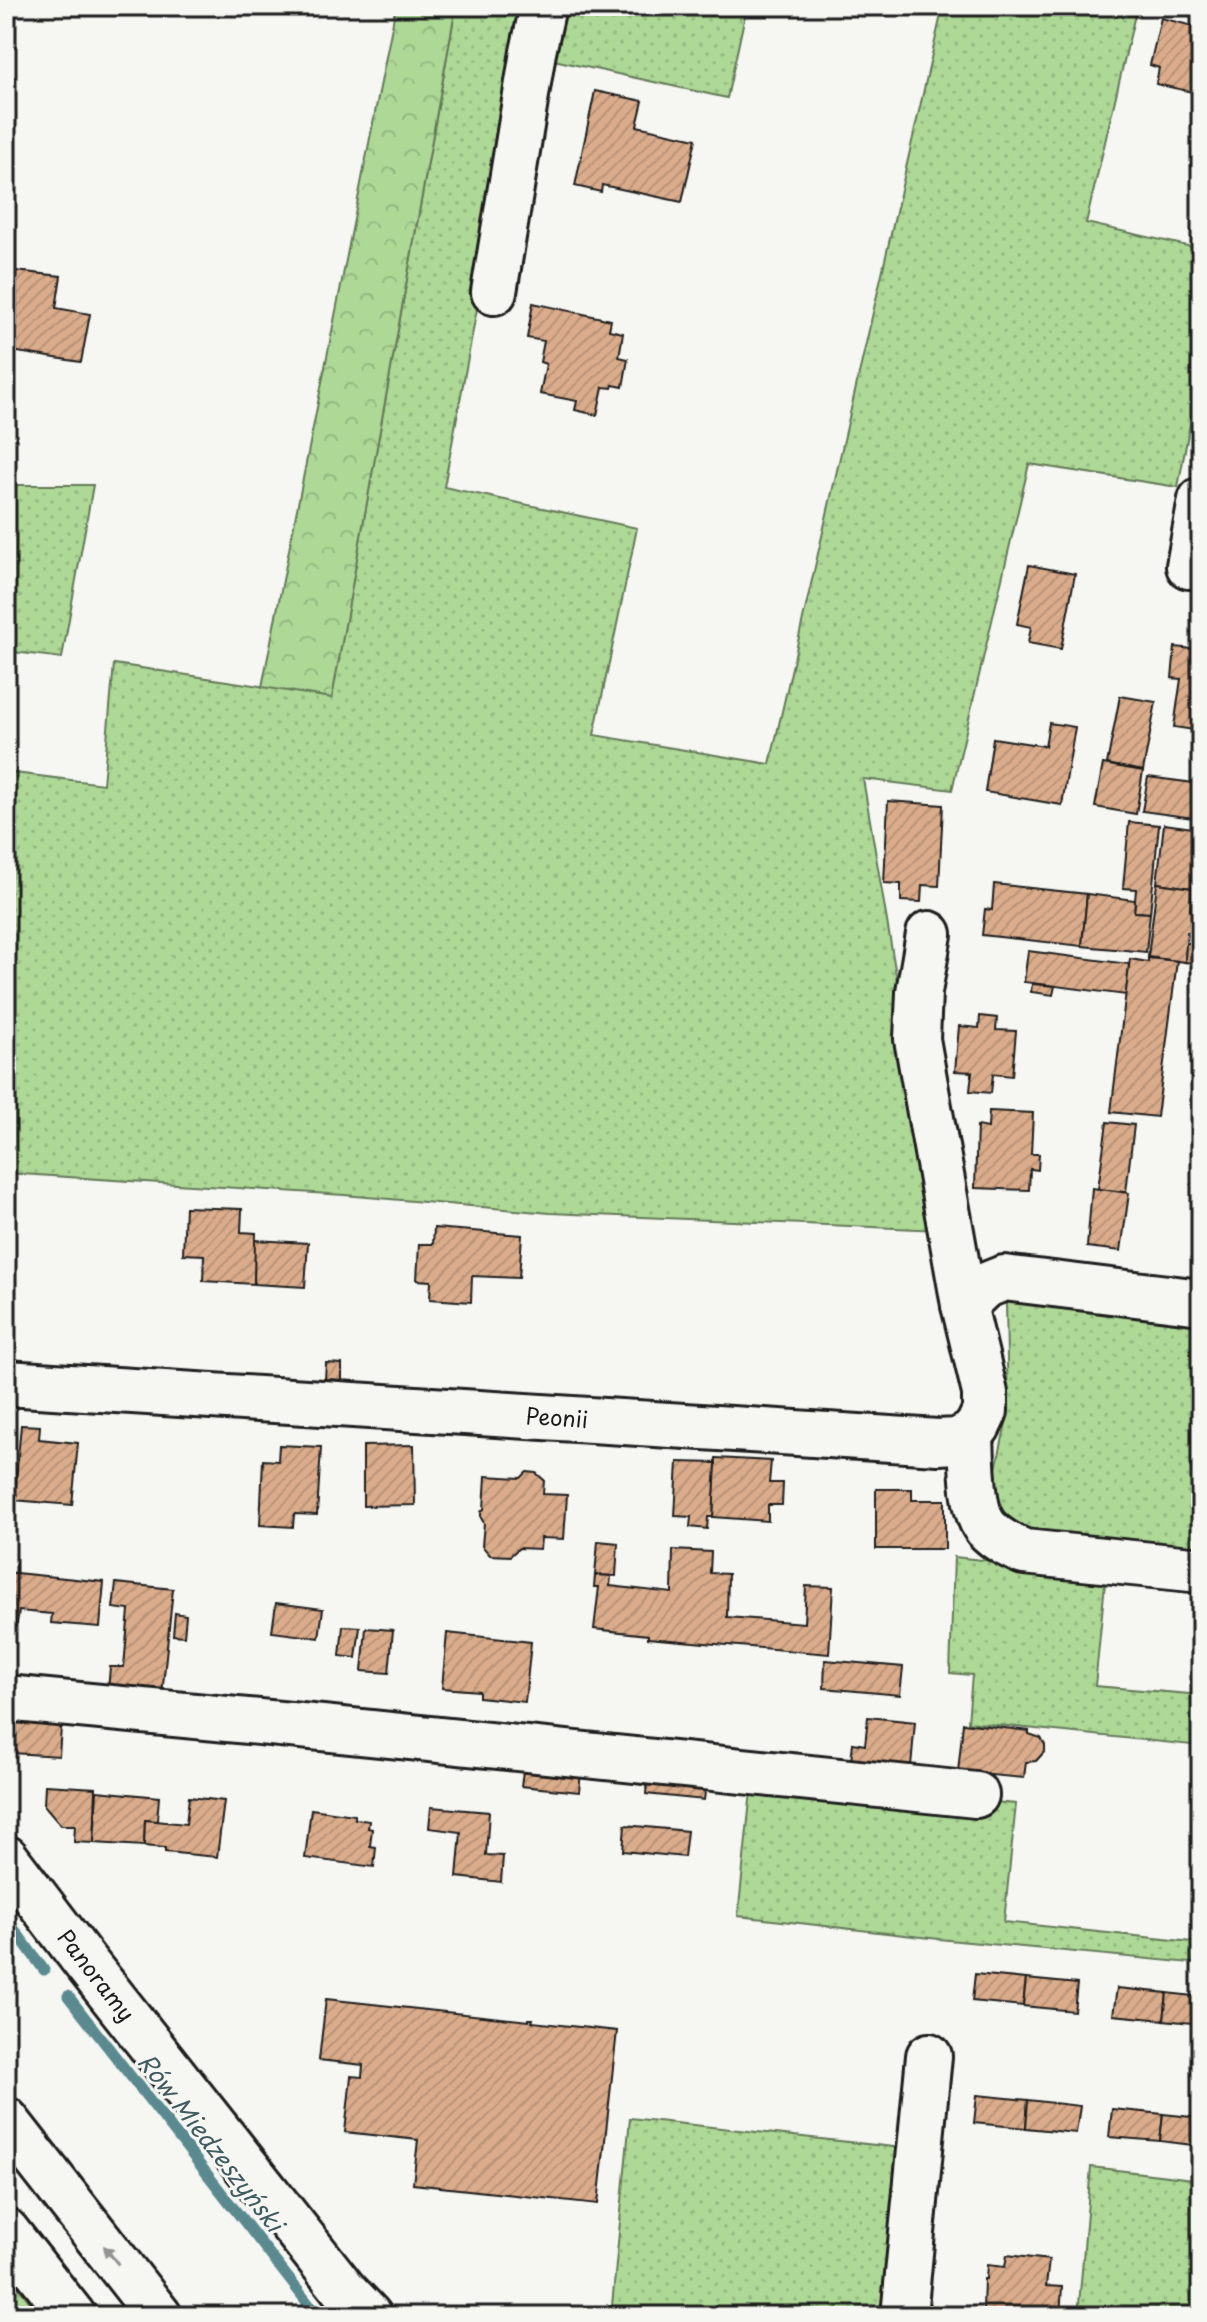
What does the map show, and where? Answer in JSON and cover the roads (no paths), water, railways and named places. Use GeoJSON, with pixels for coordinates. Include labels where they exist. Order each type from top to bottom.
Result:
{"type":"FeatureCollection","features":[{"type":"Feature","properties":{"kind":"street"},"geometry":{"type":"LineString","coordinates":[[494,292],[543,6]]}},
{"type":"Feature","properties":{"kind":"street"},"geometry":{"type":"LineString","coordinates":[[1189,566],[1201,500]]}},
{"type":"Feature","properties":{"kind":"street"},"geometry":{"type":"LineString","coordinates":[[929,934],[919,992],[917,1039],[964,1305],[985,1393],[985,1411],[971,1434],[974,1492],[984,1526],[1006,1544],[1024,1552],[1201,1570]]}},
{"type":"Feature","properties":{"kind":"street"},"geometry":{"type":"LineString","coordinates":[[964,1305],[984,1286],[1004,1278],[1201,1302]]}},
{"type":"Feature","properties":{"kind":"street","name":"Peonii"},"geometry":{"type":"LineString","coordinates":[[6,1383],[938,1442],[957,1441],[971,1434]]}},
{"type":"Feature","properties":{"kind":"street"},"geometry":{"type":"LineString","coordinates":[[6,1698],[976,1795]]}},
{"type":"Feature","properties":{"kind":"street","name":"Panoramy"},"geometry":{"type":"LineString","coordinates":[[6,1858],[335,2278],[369,2316]]}},
{"type":"Feature","properties":{"kind":"street"},"geometry":{"type":"LineString","coordinates":[[904,2316],[929,2056]]}},
{"type":"Feature","properties":{"kind":"street"},"geometry":{"type":"LineString","coordinates":[[6,2120],[159,2316]]}},
{"type":"Feature","properties":{"kind":"street"},"geometry":{"type":"LineString","coordinates":[[6,2231],[73,2316]]}},
{"type":"Feature","properties":{"kind":"waterway","name":"Rów Miedzeszyński"},"geometry":{"type":"LineString","coordinates":[[6,1918],[44,1970]]}},
{"type":"Feature","properties":{"kind":"waterway","name":"Rów Miedzeszyński"},"geometry":{"type":"LineString","coordinates":[[68,1996],[318,2316]]}}]}
